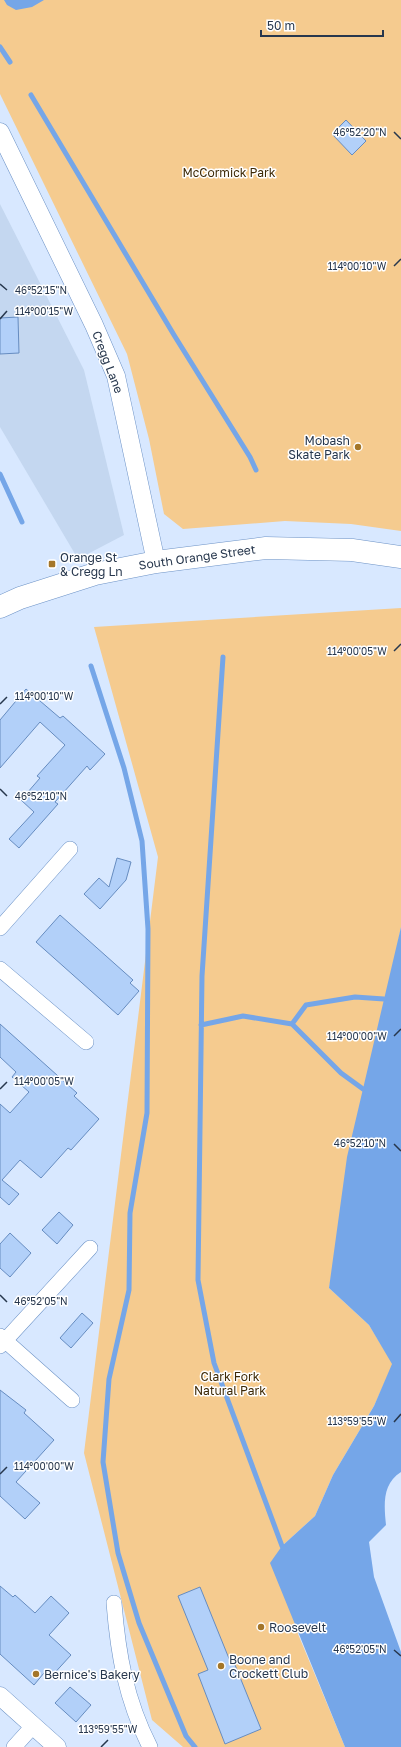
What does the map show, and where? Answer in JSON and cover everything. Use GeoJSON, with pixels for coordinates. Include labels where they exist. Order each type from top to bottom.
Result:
{"type":"FeatureCollection","features":[{"type":"Feature","properties":{"kind":"main road","name":"South Orange Street"},"geometry":{"type":"LineString","coordinates":[[0,607],[20,598],[95,574],[156,562],[266,548],[352,550],[401,557]]}},
{"type":"Feature","properties":{"kind":"street","name":"Cregg Lane"},"geometry":{"type":"LineString","coordinates":[[0,132],[94,324],[116,376],[156,562]]}},
{"type":"Feature","properties":{"kind":"street"},"geometry":{"type":"LineString","coordinates":[[0,928],[70,849]]}},
{"type":"Feature","properties":{"kind":"street"},"geometry":{"type":"LineString","coordinates":[[0,970],[86,1042]]}},
{"type":"Feature","properties":{"kind":"street"},"geometry":{"type":"LineString","coordinates":[[72,1400],[2,1341],[90,1248]]}},
{"type":"Feature","properties":{"kind":"street"},"geometry":{"type":"LineString","coordinates":[[114,1603],[118,1647],[127,1690],[142,1731],[150,1747]]}},
{"type":"Feature","properties":{"kind":"street"},"geometry":{"type":"LineString","coordinates":[[0,1696],[57,1747]]}},
{"type":"Feature","properties":{"kind":"street"},"geometry":{"type":"LineString","coordinates":[[14,1747],[33,1726]]}},
{"type":"Feature","properties":{"kind":"shaded area"},"geometry":{"type":"Polygon","coordinates":[[[0,204],[84,370],[124,535],[78,559],[0,427],[0,204]]]}},
{"type":"Feature","properties":{"kind":"green space","name":"McCormick Park"},"geometry":{"type":"Polygon","coordinates":[[[0,0],[401,0],[401,531],[351,524],[285,521],[183,529],[164,514],[149,439],[127,354],[0,94],[0,0]]]}},
{"type":"Feature","properties":{"kind":"green space","name":"Clark Fork Natural Park"},"geometry":{"type":"Polygon","coordinates":[[[401,608],[401,927],[329,1288],[369,1325],[393,1364],[374,1406],[333,1475],[315,1516],[282,1546],[298,1634],[345,1747],[183,1747],[152,1720],[84,1453],[158,857],[94,627],[401,608]]]}},
{"type":"Feature","properties":{"kind":"water"},"geometry":{"type":"Polygon","coordinates":[[[4,0],[44,0],[32,7],[16,10],[7,5],[4,0]]]}},
{"type":"Feature","properties":{"kind":"water"},"geometry":{"type":"Polygon","coordinates":[[[401,927],[401,1472],[390,1483],[387,1489],[385,1503],[386,1525],[369,1542],[374,1577],[401,1652],[401,1747],[345,1747],[270,1563],[282,1546],[315,1516],[333,1475],[374,1406],[392,1364],[369,1325],[329,1288],[347,1157],[401,927]]]}},
{"type":"Feature","properties":{"kind":"building"},"geometry":{"type":"Polygon","coordinates":[[[346,120],[366,141],[352,155],[332,134],[346,120]]]}},
{"type":"Feature","properties":{"kind":"building"},"geometry":{"type":"Polygon","coordinates":[[[18,317],[19,353],[0,354],[0,318],[18,317]]]}},
{"type":"Feature","properties":{"kind":"building"},"geometry":{"type":"Polygon","coordinates":[[[26,689],[60,718],[63,716],[105,754],[90,770],[87,766],[55,802],[58,804],[19,848],[9,839],[34,812],[21,800],[40,778],[37,776],[65,745],[40,722],[0,768],[0,720],[26,689]]]}},
{"type":"Feature","properties":{"kind":"building"},"geometry":{"type":"Polygon","coordinates":[[[117,858],[131,862],[126,880],[100,909],[84,894],[99,878],[109,887],[117,858]]]}},
{"type":"Feature","properties":{"kind":"building"},"geometry":{"type":"Polygon","coordinates":[[[60,915],[133,980],[130,983],[139,991],[118,1015],[36,942],[60,915]]]}},
{"type":"Feature","properties":{"kind":"building"},"geometry":{"type":"Polygon","coordinates":[[[0,1024],[77,1093],[74,1096],[99,1119],[71,1150],[68,1148],[41,1178],[20,1160],[2,1180],[19,1194],[9,1205],[0,1197],[0,1104],[10,1113],[29,1092],[12,1077],[16,1072],[0,1057],[0,1024]]]}},
{"type":"Feature","properties":{"kind":"building"},"geometry":{"type":"Polygon","coordinates":[[[59,1212],[73,1225],[57,1244],[42,1230],[59,1212]]]}},
{"type":"Feature","properties":{"kind":"building"},"geometry":{"type":"Polygon","coordinates":[[[10,1233],[31,1253],[10,1277],[0,1268],[0,1244],[10,1233]]]}},
{"type":"Feature","properties":{"kind":"building"},"geometry":{"type":"Polygon","coordinates":[[[82,1313],[93,1323],[71,1348],[60,1338],[82,1313]]]}},
{"type":"Feature","properties":{"kind":"building"},"geometry":{"type":"Polygon","coordinates":[[[0,1390],[26,1410],[24,1413],[54,1440],[16,1482],[40,1503],[25,1519],[0,1496],[0,1390]]]}},
{"type":"Feature","properties":{"kind":"building"},"geometry":{"type":"Polygon","coordinates":[[[0,1586],[13,1597],[15,1595],[35,1613],[51,1596],[69,1613],[49,1635],[71,1655],[50,1678],[44,1673],[34,1685],[0,1654],[0,1586]]]}},
{"type":"Feature","properties":{"kind":"building","name":"Boone and Crockett Club"},"geometry":{"type":"Polygon","coordinates":[[[200,1587],[230,1661],[233,1660],[261,1729],[225,1744],[198,1674],[208,1670],[178,1596],[200,1587]]]}},
{"type":"Feature","properties":{"kind":"building"},"geometry":{"type":"Polygon","coordinates":[[[70,1687],[91,1705],[76,1722],[55,1703],[70,1687]]]}},
{"type":"Feature","properties":{"kind":"waterway"},"geometry":{"type":"LineString","coordinates":[[0,47],[10,62]]}},
{"type":"Feature","properties":{"kind":"waterway"},"geometry":{"type":"LineString","coordinates":[[31,95],[174,335],[250,457],[256,470]]}},
{"type":"Feature","properties":{"kind":"waterway"},"geometry":{"type":"LineString","coordinates":[[0,474],[22,522]]}},
{"type":"Feature","properties":{"kind":"waterway"},"geometry":{"type":"LineString","coordinates":[[223,657],[202,976],[198,1280],[214,1363],[282,1546],[286,1550]]}},
{"type":"Feature","properties":{"kind":"waterway"},"geometry":{"type":"LineString","coordinates":[[91,666],[124,768],[142,841],[148,929],[147,1113],[130,1213],[129,1290],[109,1379],[103,1462],[118,1553],[139,1623],[186,1736],[195,1747]]}},
{"type":"Feature","properties":{"kind":"waterway"},"geometry":{"type":"LineString","coordinates":[[292,1024],[306,1005],[355,997],[384,999]]}},
{"type":"Feature","properties":{"kind":"waterway"},"geometry":{"type":"LineString","coordinates":[[201,1025],[243,1016],[292,1024],[341,1073],[363,1089]]}},
{"type":"Feature","properties":{"kind":"place","name":"Mobash Skate Park"},"geometry":{"type":"Point","coordinates":[358,447]}},
{"type":"Feature","properties":{"kind":"place","name":"Orange St & Cregg Ln"},"geometry":{"type":"Point","coordinates":[52,564]}},
{"type":"Feature","properties":{"kind":"place","name":"Roosevelt"},"geometry":{"type":"Point","coordinates":[261,1627]}},
{"type":"Feature","properties":{"kind":"place","name":"Boone and Crockett Club"},"geometry":{"type":"Point","coordinates":[221,1666]}},
{"type":"Feature","properties":{"kind":"place","name":"Bernice's Bakery"},"geometry":{"type":"Point","coordinates":[36,1674]}}]}
